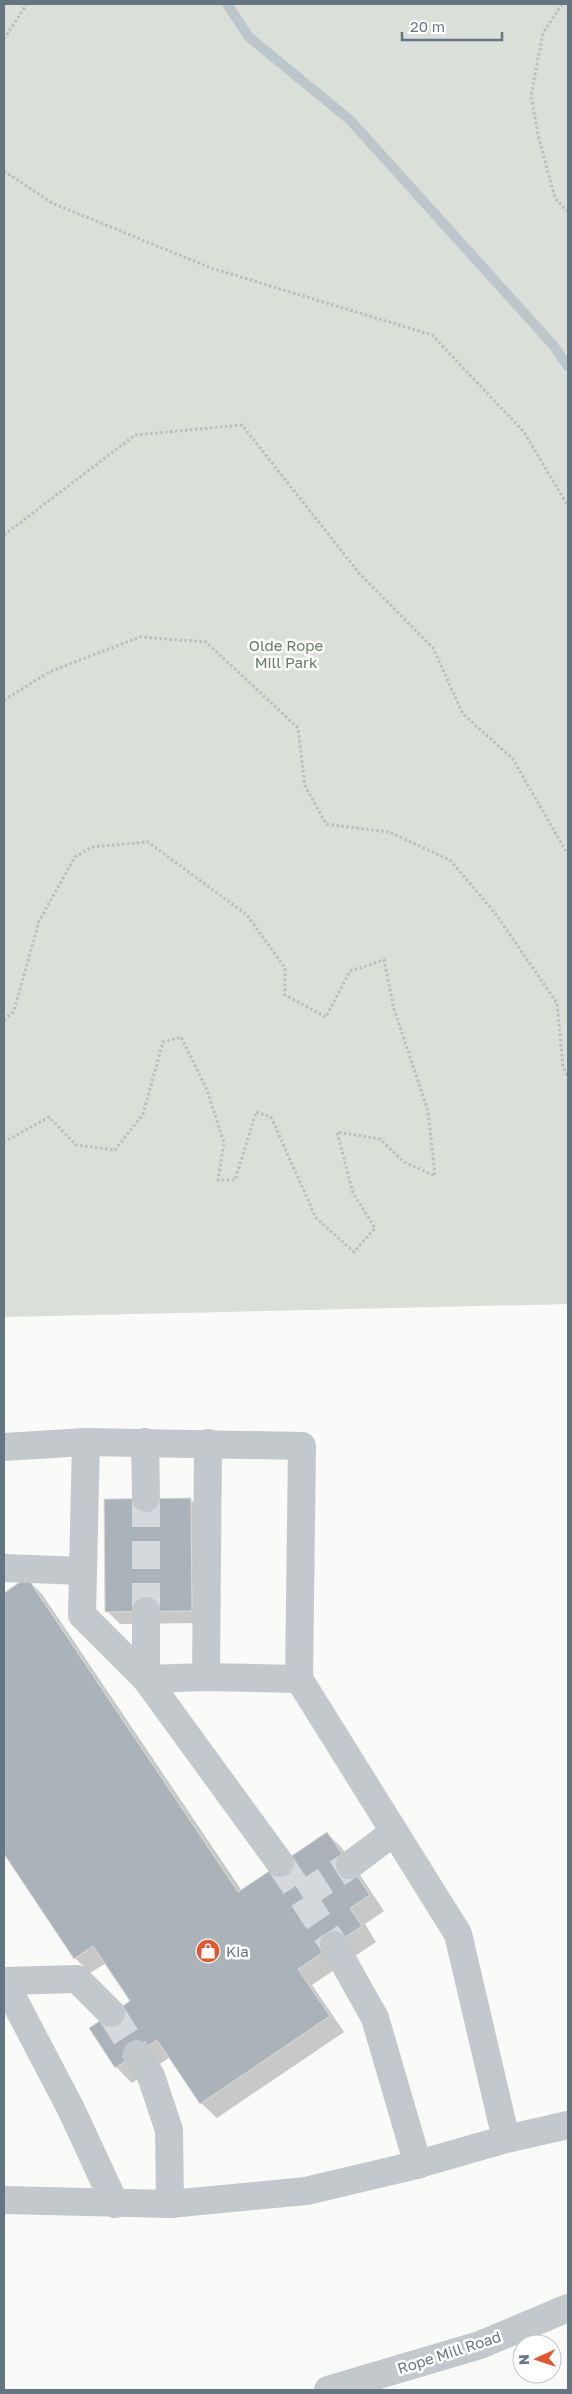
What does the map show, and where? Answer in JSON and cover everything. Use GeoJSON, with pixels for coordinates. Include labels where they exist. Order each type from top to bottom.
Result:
{"type":"FeatureCollection","features":[{"type":"Feature","properties":{"kind":"street"},"geometry":{"type":"LineString","coordinates":[[86,1442],[82,1615],[146,1679],[280,1863]]}},
{"type":"Feature","properties":{"kind":"street"},"geometry":{"type":"LineString","coordinates":[[4,1447],[86,1442],[302,1446],[299,1679],[458,1934],[506,2139]]}},
{"type":"Feature","properties":{"kind":"street"},"geometry":{"type":"LineString","coordinates":[[145,1442],[146,1498]]}},
{"type":"Feature","properties":{"kind":"street"},"geometry":{"type":"LineString","coordinates":[[206,1677],[208,1444]]}},
{"type":"Feature","properties":{"kind":"street"},"geometry":{"type":"LineString","coordinates":[[4,1568],[83,1571]]}},
{"type":"Feature","properties":{"kind":"street"},"geometry":{"type":"LineString","coordinates":[[146,1612],[146,1679]]}},
{"type":"Feature","properties":{"kind":"street"},"geometry":{"type":"LineString","coordinates":[[146,1679],[206,1677],[299,1679]]}},
{"type":"Feature","properties":{"kind":"street"},"geometry":{"type":"LineString","coordinates":[[350,1865],[394,1832]]}},
{"type":"Feature","properties":{"kind":"street"},"geometry":{"type":"LineString","coordinates":[[334,1945],[375,2018],[418,2165]]}},
{"type":"Feature","properties":{"kind":"street"},"geometry":{"type":"LineString","coordinates":[[111,2013],[77,1979],[4,1981],[71,2109],[115,2204]]}},
{"type":"Feature","properties":{"kind":"street"},"geometry":{"type":"LineString","coordinates":[[138,2054],[152,2076],[169,2130],[170,2204]]}},
{"type":"Feature","properties":{"kind":"street"},"geometry":{"type":"LineString","coordinates":[[4,2200],[170,2204],[306,2191],[418,2165],[506,2139],[568,2125]]}},
{"type":"Feature","properties":{"kind":"street","name":"Rope Mill Road"},"geometry":{"type":"LineString","coordinates":[[328,2390],[480,2345],[568,2308]]}},
{"type":"Feature","properties":{"kind":"path"},"geometry":{"type":"LineString","coordinates":[[4,39],[27,4]]}},
{"type":"Feature","properties":{"kind":"path"},"geometry":{"type":"LineString","coordinates":[[562,4],[543,33],[532,96],[539,139],[555,198],[568,212]]}},
{"type":"Feature","properties":{"kind":"path"},"geometry":{"type":"LineString","coordinates":[[4,171],[52,204],[211,268],[432,335],[524,432],[568,506]]}},
{"type":"Feature","properties":{"kind":"path"},"geometry":{"type":"LineString","coordinates":[[4,535],[135,435],[242,425],[359,572],[433,648],[463,714],[513,759],[568,855]]}},
{"type":"Feature","properties":{"kind":"path"},"geometry":{"type":"LineString","coordinates":[[4,700],[49,672],[140,637],[206,642],[298,728],[305,786],[326,824],[389,832],[450,860],[457,868],[494,913],[557,1003],[563,1067],[568,1077]]}},
{"type":"Feature","properties":{"kind":"path"},"geometry":{"type":"LineString","coordinates":[[4,1020],[14,1010],[39,921],[75,857],[92,847],[148,842],[247,915],[285,968],[284,995],[326,1017],[350,971],[384,960],[394,1009],[428,1111],[435,1176],[404,1162],[380,1139],[337,1132],[354,1193],[375,1228],[354,1252],[316,1218],[271,1117],[256,1112],[234,1180],[218,1180],[224,1143],[207,1090],[181,1037],[163,1042],[143,1114],[115,1150],[76,1145],[49,1117],[4,1142]]}},
{"type":"Feature","properties":{"kind":"green space","name":"Olde Rope Mill Park"},"geometry":{"type":"Polygon","coordinates":[[[4,4],[568,4],[568,1304],[4,1317],[4,4]]]}},
{"type":"Feature","properties":{"kind":"building"},"geometry":{"type":"Polygon","coordinates":[[[191,1498],[192,1611],[105,1612],[104,1499],[191,1498]]]}},
{"type":"Feature","properties":{"kind":"building"},"geometry":{"type":"Polygon","coordinates":[[[27,1577],[238,1892],[327,1832],[370,1895],[350,1908],[362,1926],[298,1969],[330,2016],[200,2104],[157,2040],[115,2068],[89,2028],[130,2001],[93,1946],[74,1959],[4,1854],[4,1593],[27,1577]]]}},
{"type":"Feature","properties":{"kind":"waterway"},"geometry":{"type":"LineString","coordinates":[[227,4],[249,37],[350,120],[553,345],[568,366]]}},
{"type":"Feature","properties":{"kind":"tunnel"},"geometry":{"type":"LineString","coordinates":[[146,1498],[146,1611]]}},
{"type":"Feature","properties":{"kind":"tunnel"},"geometry":{"type":"LineString","coordinates":[[280,1863],[334,1945]]}},
{"type":"Feature","properties":{"kind":"tunnel"},"geometry":{"type":"LineString","coordinates":[[302,1896],[350,1865]]}},
{"type":"Feature","properties":{"kind":"tunnel"},"geometry":{"type":"LineString","coordinates":[[111,2013],[137,2054]]}},
{"type":"Feature","properties":{"kind":"place","name":"Kia"},"geometry":{"type":"Point","coordinates":[208,1951]}}]}
